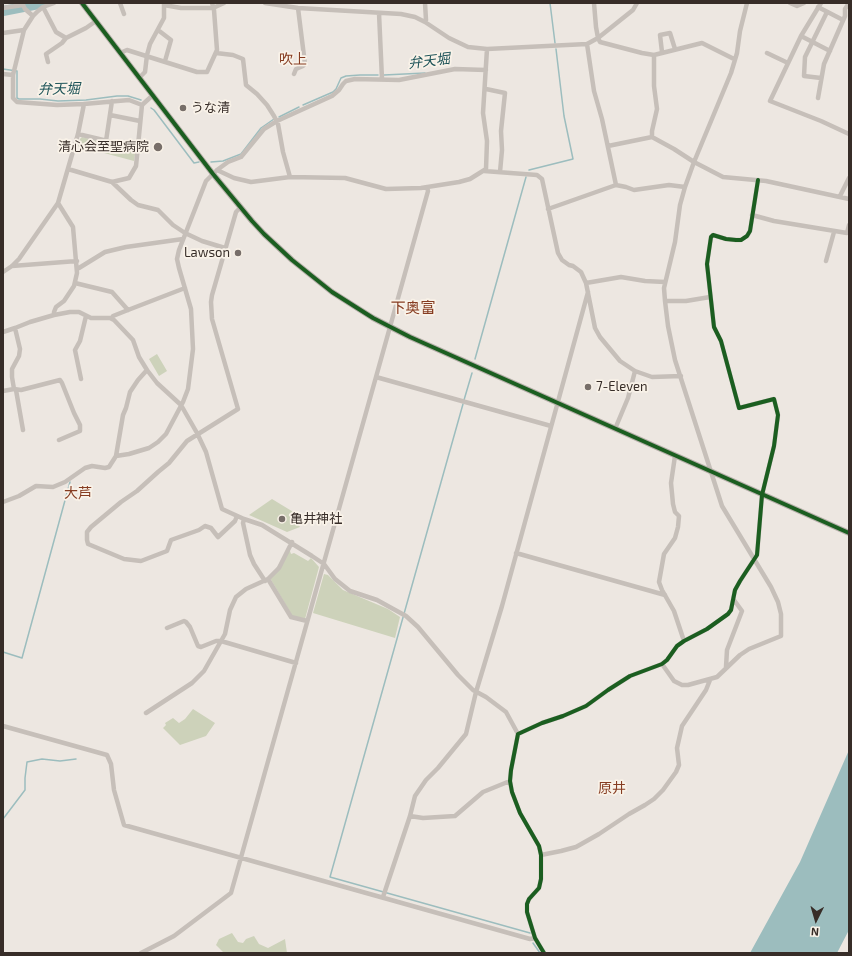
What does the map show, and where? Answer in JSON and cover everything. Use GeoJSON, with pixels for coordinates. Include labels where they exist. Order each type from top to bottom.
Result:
{"type":"FeatureCollection","features":[{"type":"Feature","properties":{"kind":"street"},"geometry":{"type":"LineString","coordinates":[[54,3],[43,7],[33,16],[24,30],[13,72],[14,98],[17,102],[57,105],[129,100],[142,105]]}},
{"type":"Feature","properties":{"kind":"street"},"geometry":{"type":"LineString","coordinates":[[82,3],[139,78],[215,172],[241,208],[264,234],[310,276],[354,307],[390,327],[849,533]]}},
{"type":"Feature","properties":{"kind":"street"},"geometry":{"type":"LineString","coordinates":[[120,3],[124,14]]}},
{"type":"Feature","properties":{"kind":"street"},"geometry":{"type":"LineString","coordinates":[[139,78],[145,72],[150,44],[164,18],[164,4],[181,8],[224,3]]}},
{"type":"Feature","properties":{"kind":"street"},"geometry":{"type":"LineString","coordinates":[[265,3],[298,8],[401,14],[415,17],[448,38],[468,47],[487,49],[587,44],[598,38],[634,10],[637,3]]}},
{"type":"Feature","properties":{"kind":"street"},"geometry":{"type":"LineString","coordinates":[[425,3],[425,22]]}},
{"type":"Feature","properties":{"kind":"street"},"geometry":{"type":"LineString","coordinates":[[594,3],[598,38],[600,42],[654,55],[702,43],[734,59]]}},
{"type":"Feature","properties":{"kind":"street"},"geometry":{"type":"LineString","coordinates":[[662,664],[671,678],[682,685],[710,680],[717,676],[740,655],[749,649],[781,636],[781,614],[778,602],[771,587],[722,506],[671,345],[665,301],[666,282],[675,242],[680,205],[694,162],[730,73],[747,3]]}},
{"type":"Feature","properties":{"kind":"street"},"geometry":{"type":"LineString","coordinates":[[790,3],[797,6],[804,3]]}},
{"type":"Feature","properties":{"kind":"street"},"geometry":{"type":"LineString","coordinates":[[818,98],[824,64],[845,16],[846,6],[849,3]]}},
{"type":"Feature","properties":{"kind":"street"},"geometry":{"type":"LineString","coordinates":[[120,53],[127,50],[147,55],[197,72],[204,72],[208,70],[216,53],[212,5]]}},
{"type":"Feature","properties":{"kind":"street"},"geometry":{"type":"LineString","coordinates":[[843,20],[827,12],[820,5],[801,36],[770,101],[821,121],[849,134]]}},
{"type":"Feature","properties":{"kind":"street"},"geometry":{"type":"LineString","coordinates":[[3,8],[23,6],[33,16]]}},
{"type":"Feature","properties":{"kind":"street"},"geometry":{"type":"LineString","coordinates":[[43,7],[56,32],[66,38]]}},
{"type":"Feature","properties":{"kind":"street"},"geometry":{"type":"LineString","coordinates":[[294,74],[296,69],[304,66],[305,64],[298,8]]}},
{"type":"Feature","properties":{"kind":"street"},"geometry":{"type":"LineString","coordinates":[[821,78],[804,76],[805,57],[827,12]]}},
{"type":"Feature","properties":{"kind":"street"},"geometry":{"type":"LineString","coordinates":[[379,13],[382,79]]}},
{"type":"Feature","properties":{"kind":"street"},"geometry":{"type":"LineString","coordinates":[[48,62],[46,54],[66,38],[96,21]]}},
{"type":"Feature","properties":{"kind":"street"},"geometry":{"type":"LineString","coordinates":[[3,33],[24,30]]}},
{"type":"Feature","properties":{"kind":"street"},"geometry":{"type":"LineString","coordinates":[[158,30],[171,40],[165,61]]}},
{"type":"Feature","properties":{"kind":"street"},"geometry":{"type":"LineString","coordinates":[[662,52],[660,35],[670,33],[675,49]]}},
{"type":"Feature","properties":{"kind":"street"},"geometry":{"type":"LineString","coordinates":[[801,36],[830,51]]}},
{"type":"Feature","properties":{"kind":"street"},"geometry":{"type":"LineString","coordinates":[[587,44],[594,91],[616,185]]}},
{"type":"Feature","properties":{"kind":"street"},"geometry":{"type":"LineString","coordinates":[[484,171],[486,169],[487,141],[484,113],[487,49]]}},
{"type":"Feature","properties":{"kind":"street"},"geometry":{"type":"LineString","coordinates":[[216,53],[243,59],[246,85],[267,106],[277,121],[290,178]]}},
{"type":"Feature","properties":{"kind":"street"},"geometry":{"type":"LineString","coordinates":[[767,53],[788,63]]}},
{"type":"Feature","properties":{"kind":"street"},"geometry":{"type":"LineString","coordinates":[[652,137],[657,109],[654,86],[654,55]]}},
{"type":"Feature","properties":{"kind":"street"},"geometry":{"type":"LineString","coordinates":[[116,456],[149,448],[158,442],[166,434],[182,405],[188,389],[193,349],[191,309],[177,259],[185,233],[206,180],[228,162],[241,157],[264,129],[277,121],[332,96],[346,81],[355,79],[399,80],[455,69],[486,70]]}},
{"type":"Feature","properties":{"kind":"street"},"geometry":{"type":"LineString","coordinates":[[3,74],[13,72]]}},
{"type":"Feature","properties":{"kind":"street"},"geometry":{"type":"LineString","coordinates":[[486,89],[505,93],[501,122],[502,150],[500,172]]}},
{"type":"Feature","properties":{"kind":"street"},"geometry":{"type":"LineString","coordinates":[[112,182],[129,178],[136,166],[142,105],[153,95]]}},
{"type":"Feature","properties":{"kind":"street"},"geometry":{"type":"LineString","coordinates":[[106,141],[112,101]]}},
{"type":"Feature","properties":{"kind":"street"},"geometry":{"type":"LineString","coordinates":[[3,272],[19,259],[58,203],[78,134],[84,104]]}},
{"type":"Feature","properties":{"kind":"street"},"geometry":{"type":"LineString","coordinates":[[110,115],[140,121]]}},
{"type":"Feature","properties":{"kind":"street"},"geometry":{"type":"LineString","coordinates":[[78,134],[137,148]]}},
{"type":"Feature","properties":{"kind":"street"},"geometry":{"type":"LineString","coordinates":[[608,146],[652,137],[723,177],[758,180],[849,199]]}},
{"type":"Feature","properties":{"kind":"street"},"geometry":{"type":"LineString","coordinates":[[68,169],[112,182],[138,205],[158,210],[173,225],[185,233],[202,241],[225,248]]}},
{"type":"Feature","properties":{"kind":"street"},"geometry":{"type":"LineString","coordinates":[[215,172],[251,182],[290,178],[345,178],[386,190],[427,187],[459,182],[484,171],[537,175],[542,180],[558,253],[562,260],[569,265],[574,266],[581,272],[586,283],[595,328],[600,337],[620,361],[635,371],[652,377],[681,376]]}},
{"type":"Feature","properties":{"kind":"street"},"geometry":{"type":"LineString","coordinates":[[840,196],[849,178]]}},
{"type":"Feature","properties":{"kind":"street"},"geometry":{"type":"LineString","coordinates":[[518,734],[586,706],[630,676],[662,664],[667,660],[677,646],[707,629],[732,610],[735,590],[755,560],[758,546],[762,495],[774,446],[778,415],[774,399],[739,408],[723,347],[714,327],[707,264],[711,237],[713,235],[726,239],[741,240],[745,238],[750,231],[758,180]]}},
{"type":"Feature","properties":{"kind":"street"},"geometry":{"type":"LineString","coordinates":[[548,209],[616,185],[626,186],[634,190],[669,185],[685,187]]}},
{"type":"Feature","properties":{"kind":"street"},"geometry":{"type":"LineString","coordinates":[[141,953],[148,951],[174,936],[232,893],[428,191],[427,187]]}},
{"type":"Feature","properties":{"kind":"street"},"geometry":{"type":"LineString","coordinates":[[54,315],[56,307],[64,301],[76,283],[77,268],[73,227],[58,203]]}},
{"type":"Feature","properties":{"kind":"street"},"geometry":{"type":"LineString","coordinates":[[237,516],[235,521],[218,537],[211,528],[205,526],[199,530],[171,540],[167,551],[142,561],[124,559],[88,544],[86,536],[91,527],[147,483],[169,463],[184,443],[197,433],[238,409],[212,319],[212,296],[236,212],[241,208]]}},
{"type":"Feature","properties":{"kind":"street"},"geometry":{"type":"LineString","coordinates":[[752,215],[774,221],[834,232],[847,233],[849,225]]}},
{"type":"Feature","properties":{"kind":"street"},"geometry":{"type":"LineString","coordinates":[[826,261],[834,232]]}},
{"type":"Feature","properties":{"kind":"street"},"geometry":{"type":"LineString","coordinates":[[77,268],[105,252],[126,247],[183,239]]}},
{"type":"Feature","properties":{"kind":"street"},"geometry":{"type":"LineString","coordinates":[[12,266],[77,261]]}},
{"type":"Feature","properties":{"kind":"street"},"geometry":{"type":"LineString","coordinates":[[586,283],[621,277],[645,281],[666,282]]}},
{"type":"Feature","properties":{"kind":"street"},"geometry":{"type":"LineString","coordinates":[[76,283],[112,292],[128,310]]}},
{"type":"Feature","properties":{"kind":"street"},"geometry":{"type":"LineString","coordinates":[[3,332],[54,315],[75,312],[91,318],[112,318],[113,316],[185,288]]}},
{"type":"Feature","properties":{"kind":"street"},"geometry":{"type":"LineString","coordinates":[[383,897],[410,816],[415,796],[466,734],[476,692],[502,606],[588,292]]}},
{"type":"Feature","properties":{"kind":"street"},"geometry":{"type":"LineString","coordinates":[[665,301],[686,301],[710,297]]}},
{"type":"Feature","properties":{"kind":"street"},"geometry":{"type":"LineString","coordinates":[[82,379],[75,350],[80,341],[86,316]]}},
{"type":"Feature","properties":{"kind":"street"},"geometry":{"type":"LineString","coordinates":[[112,318],[133,340],[139,357],[157,384],[182,405],[206,452],[222,509],[262,525],[292,542],[324,564],[335,579],[350,591],[377,600],[404,615],[418,627],[458,675],[476,692],[506,712],[518,734],[510,781],[512,792],[520,813],[539,846],[541,855],[541,879],[539,888],[529,900],[527,904],[527,912],[535,938],[544,953]]}},
{"type":"Feature","properties":{"kind":"street"},"geometry":{"type":"LineString","coordinates":[[16,328],[20,349],[19,356],[12,369],[12,377],[24,430]]}},
{"type":"Feature","properties":{"kind":"street"},"geometry":{"type":"LineString","coordinates":[[3,502],[19,496],[36,486],[53,487],[65,482],[85,468],[92,466],[105,468],[109,467],[116,456],[123,415],[130,392],[147,370]]}},
{"type":"Feature","properties":{"kind":"street"},"geometry":{"type":"LineString","coordinates":[[615,429],[628,398],[635,371]]}},
{"type":"Feature","properties":{"kind":"street"},"geometry":{"type":"LineString","coordinates":[[376,377],[551,426]]}},
{"type":"Feature","properties":{"kind":"street"},"geometry":{"type":"LineString","coordinates":[[3,391],[15,390],[60,380],[81,428],[80,431],[59,440]]}},
{"type":"Feature","properties":{"kind":"street"},"geometry":{"type":"LineString","coordinates":[[675,456],[671,483],[673,504],[675,512],[679,516],[678,527],[675,538],[664,554],[661,563],[660,582],[674,611],[684,641]]}},
{"type":"Feature","properties":{"kind":"street"},"geometry":{"type":"LineString","coordinates":[[244,519],[243,523],[250,555],[254,564],[278,594],[291,617],[307,621]]}},
{"type":"Feature","properties":{"kind":"street"},"geometry":{"type":"LineString","coordinates":[[146,713],[198,678],[204,671],[221,641],[226,629],[230,610],[236,596],[246,589],[266,580],[278,568],[292,542]]}},
{"type":"Feature","properties":{"kind":"street"},"geometry":{"type":"LineString","coordinates":[[516,553],[665,595]]}},
{"type":"Feature","properties":{"kind":"street"},"geometry":{"type":"LineString","coordinates":[[726,667],[727,650],[742,611],[734,600]]}},
{"type":"Feature","properties":{"kind":"street"},"geometry":{"type":"LineString","coordinates":[[167,628],[184,621],[190,627],[198,646],[204,647],[216,641],[221,641],[296,663]]}},
{"type":"Feature","properties":{"kind":"street"},"geometry":{"type":"LineString","coordinates":[[541,855],[576,847],[646,805],[663,790],[676,772],[679,765],[677,748],[682,726],[706,690],[710,680]]}},
{"type":"Feature","properties":{"kind":"street"},"geometry":{"type":"LineString","coordinates":[[3,726],[107,755],[111,764],[114,790],[124,824],[530,939],[535,938]]}},
{"type":"Feature","properties":{"kind":"street"},"geometry":{"type":"LineString","coordinates":[[410,816],[423,818],[455,816],[483,792],[510,781]]}},
{"type":"Feature","properties":{"kind":"green space"},"geometry":{"type":"Polygon","coordinates":[[[82,137],[132,150],[135,154],[134,161],[78,146],[82,137]]]}},
{"type":"Feature","properties":{"kind":"green space"},"geometry":{"type":"Polygon","coordinates":[[[157,354],[167,371],[159,376],[149,359],[157,354]]]}},
{"type":"Feature","properties":{"kind":"green space"},"geometry":{"type":"Polygon","coordinates":[[[272,499],[295,513],[294,518],[300,527],[287,532],[249,515],[272,499]]]}},
{"type":"Feature","properties":{"kind":"green space"},"geometry":{"type":"Polygon","coordinates":[[[288,550],[291,554],[294,553],[308,561],[311,558],[319,567],[305,619],[293,617],[270,578],[288,550]]]}},
{"type":"Feature","properties":{"kind":"green space"},"geometry":{"type":"Polygon","coordinates":[[[324,574],[328,575],[343,590],[388,609],[400,617],[395,638],[313,613],[324,574]]]}},
{"type":"Feature","properties":{"kind":"green space"},"geometry":{"type":"Polygon","coordinates":[[[193,709],[215,723],[206,736],[180,745],[163,728],[166,725],[165,723],[173,718],[179,723],[185,719],[193,709]]]}},
{"type":"Feature","properties":{"kind":"green space"},"geometry":{"type":"Polygon","coordinates":[[[232,933],[238,942],[243,943],[246,939],[254,936],[259,944],[268,948],[285,939],[287,953],[224,953],[216,945],[219,939],[232,933]]]}},
{"type":"Feature","properties":{"kind":"water"},"geometry":{"type":"Polygon","coordinates":[[[849,750],[849,930],[837,953],[750,953],[800,862],[849,750]]]}},
{"type":"Feature","properties":{"kind":"waterway"},"geometry":{"type":"LineString","coordinates":[[3,11],[44,3]]}},
{"type":"Feature","properties":{"kind":"waterway"},"geometry":{"type":"LineString","coordinates":[[550,3],[555,43]]}},
{"type":"Feature","properties":{"kind":"waterway"},"geometry":{"type":"LineString","coordinates":[[529,170],[573,159],[564,116],[556,49]]}},
{"type":"Feature","properties":{"kind":"waterway","name":"弁天堀"},"geometry":{"type":"LineString","coordinates":[[3,69],[17,71],[17,98],[19,99],[58,101],[128,96],[141,100]]}},
{"type":"Feature","properties":{"kind":"waterway","name":"弁天堀"},"geometry":{"type":"LineString","coordinates":[[384,75],[425,73]]}},
{"type":"Feature","properties":{"kind":"waterway","name":"弁天堀"},"geometry":{"type":"LineString","coordinates":[[303,105],[333,92],[341,78],[346,76],[378,75]]}},
{"type":"Feature","properties":{"kind":"waterway","name":"弁天堀"},"geometry":{"type":"LineString","coordinates":[[279,117],[299,107]]}},
{"type":"Feature","properties":{"kind":"waterway","name":"弁天堀"},"geometry":{"type":"LineString","coordinates":[[151,108],[194,163],[199,162]]}},
{"type":"Feature","properties":{"kind":"waterway","name":"弁天堀"},"geometry":{"type":"LineString","coordinates":[[211,162],[223,161],[241,154],[261,128],[274,119]]}},
{"type":"Feature","properties":{"kind":"waterway"},"geometry":{"type":"LineString","coordinates":[[475,359],[526,177]]}},
{"type":"Feature","properties":{"kind":"waterway"},"geometry":{"type":"LineString","coordinates":[[464,400],[472,373]]}},
{"type":"Feature","properties":{"kind":"waterway"},"geometry":{"type":"LineString","coordinates":[[463,404],[330,877],[530,933]]}},
{"type":"Feature","properties":{"kind":"waterway"},"geometry":{"type":"LineString","coordinates":[[3,652],[22,658],[70,482]]}},
{"type":"Feature","properties":{"kind":"waterway"},"geometry":{"type":"LineString","coordinates":[[3,819],[25,790],[27,762],[42,759],[60,761],[76,759]]}},
{"type":"Feature","properties":{"kind":"waterway"},"geometry":{"type":"LineString","coordinates":[[533,943],[540,953]]}},
{"type":"Feature","properties":{"kind":"cycle path"},"geometry":{"type":"LineString","coordinates":[[82,3],[213,174],[252,221],[292,260],[332,292],[373,318],[410,337],[849,533]]}},
{"type":"Feature","properties":{"kind":"cycle path"},"geometry":{"type":"LineString","coordinates":[[544,953],[535,938],[527,912],[527,904],[529,899],[539,888],[541,879],[541,855],[539,846],[520,813],[512,792],[510,781],[518,734],[586,706],[630,676],[662,664],[667,660],[677,646],[707,629],[728,614],[731,610],[735,590],[757,555],[762,495],[774,446],[778,415],[774,399],[739,408],[721,341],[714,327],[707,264],[711,237],[713,235],[736,240],[741,240],[747,236],[750,231],[758,180]]}},
{"type":"Feature","properties":{"kind":"place","name":"うな清"},"geometry":{"type":"Point","coordinates":[183,108]}},
{"type":"Feature","properties":{"kind":"place","name":"清心会至聖病院"},"geometry":{"type":"Point","coordinates":[158,147]}},
{"type":"Feature","properties":{"kind":"place","name":"Lawson"},"geometry":{"type":"Point","coordinates":[238,253]}},
{"type":"Feature","properties":{"kind":"place","name":"7-Eleven"},"geometry":{"type":"Point","coordinates":[588,387]}},
{"type":"Feature","properties":{"kind":"place","name":"亀井神社"},"geometry":{"type":"Point","coordinates":[282,519]}},
{"type":"Feature","properties":{"kind":"district","name":"吹上"},"geometry":{"type":"Point","coordinates":[293,59]}},
{"type":"Feature","properties":{"kind":"district","name":"下奥富"},"geometry":{"type":"Point","coordinates":[413,308]}},
{"type":"Feature","properties":{"kind":"district","name":"大芦"},"geometry":{"type":"Point","coordinates":[78,493]}},
{"type":"Feature","properties":{"kind":"district","name":"原井"},"geometry":{"type":"Point","coordinates":[612,788]}}]}
